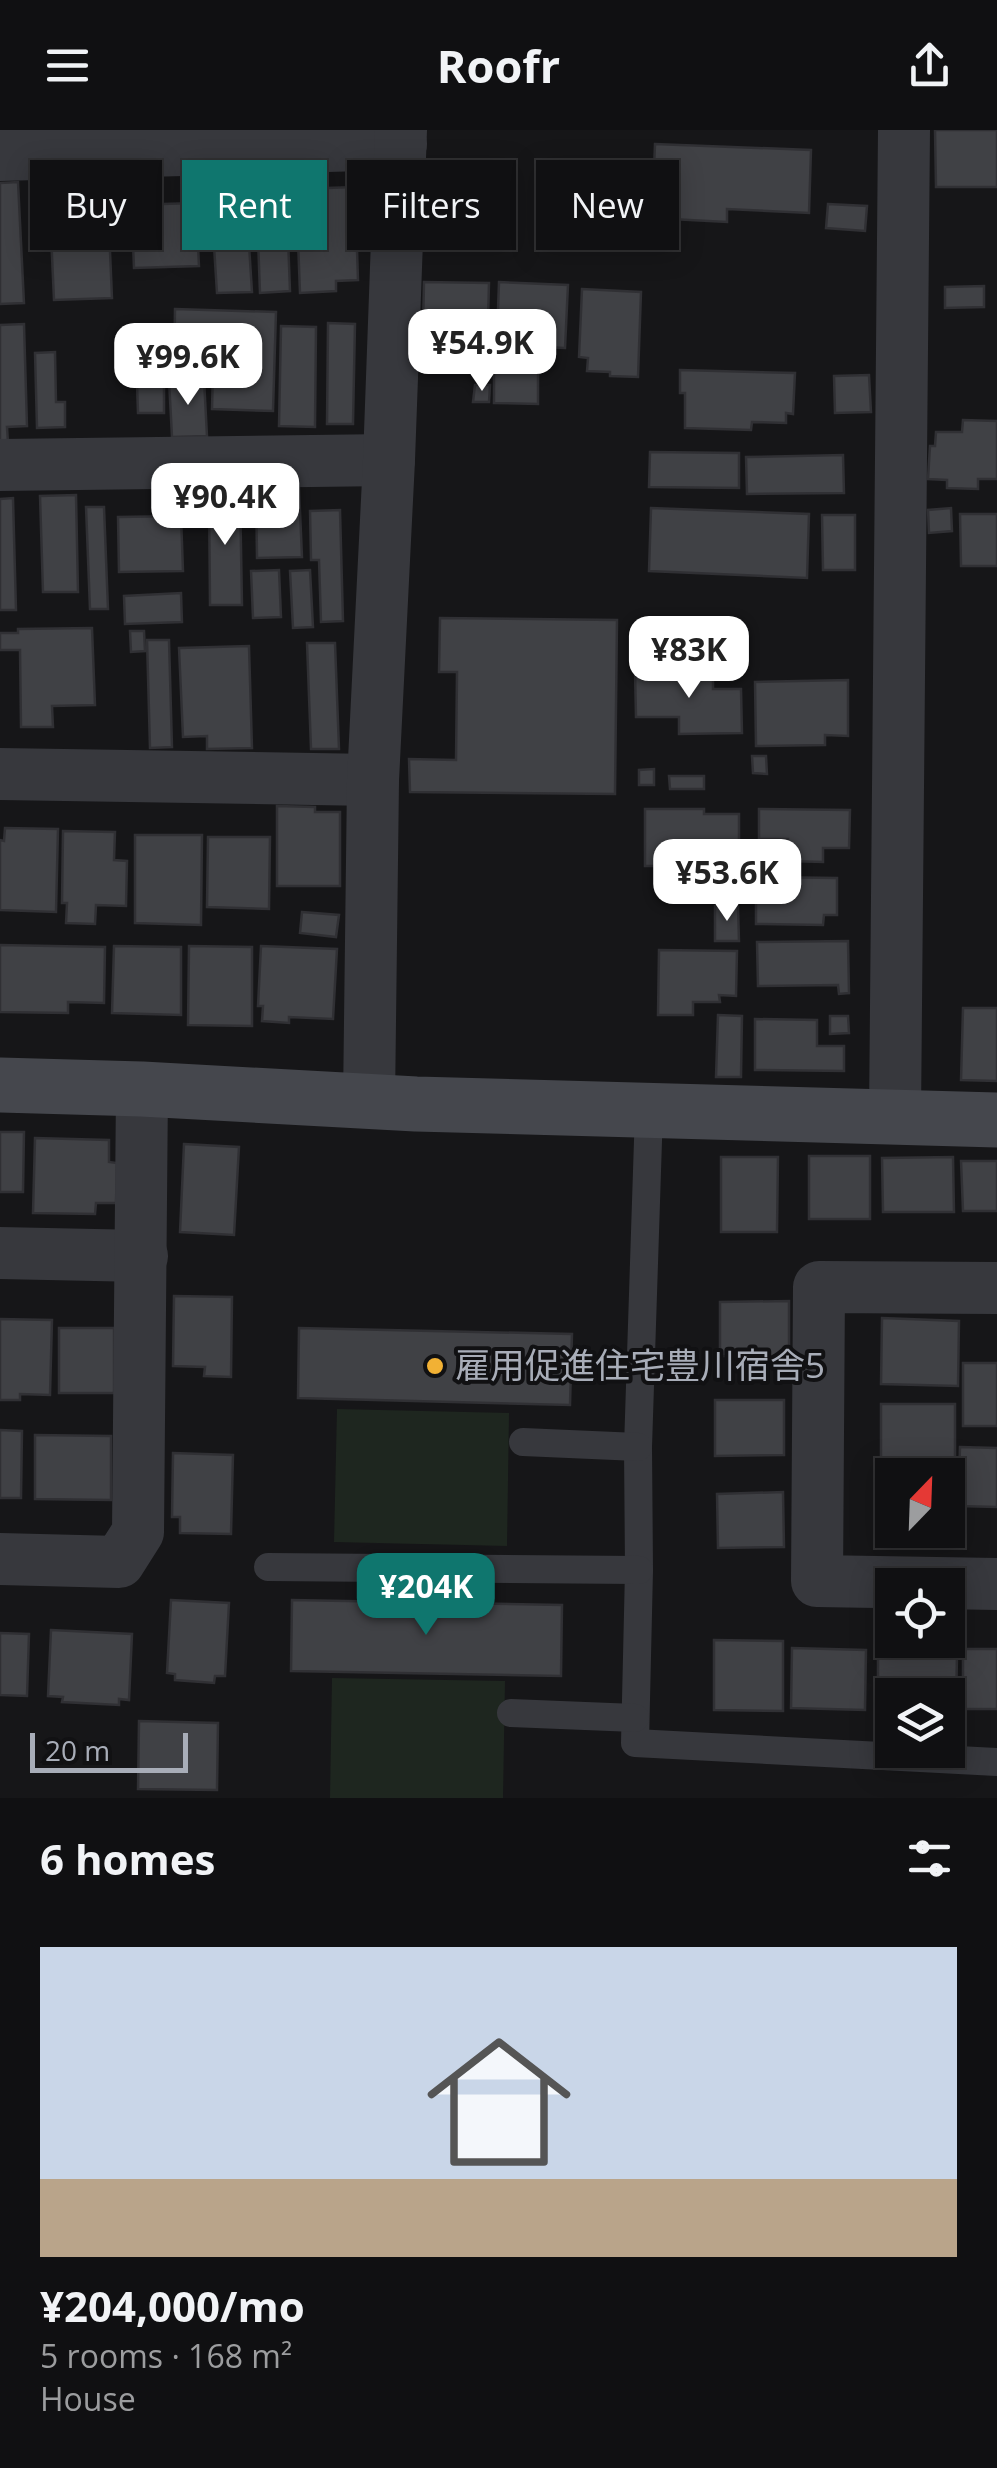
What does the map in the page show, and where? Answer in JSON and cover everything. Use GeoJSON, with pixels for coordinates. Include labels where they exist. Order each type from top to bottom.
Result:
{"type":"FeatureCollection","features":[{"type":"Feature","properties":{"kind":"street"},"geometry":{"type":"LineString","coordinates":[[895,1116],[904,130]]}},
{"type":"Feature","properties":{"kind":"street"},"geometry":{"type":"LineString","coordinates":[[0,155],[401,137],[390,460],[373,780],[370,1102]]}},
{"type":"Feature","properties":{"kind":"street"},"geometry":{"type":"LineString","coordinates":[[0,465],[390,460]]}},
{"type":"Feature","properties":{"kind":"street"},"geometry":{"type":"LineString","coordinates":[[0,774],[373,780]]}},
{"type":"Feature","properties":{"kind":"street"},"geometry":{"type":"LineString","coordinates":[[0,1085],[142,1088],[370,1102],[997,1120]]}},
{"type":"Feature","properties":{"kind":"street"},"geometry":{"type":"LineString","coordinates":[[0,1558],[119,1562],[138,1532],[142,1088]]}},
{"type":"Feature","properties":{"kind":"street"},"geometry":{"type":"LineString","coordinates":[[0,1252],[142,1256]]}},
{"type":"Feature","properties":{"kind":"street"},"geometry":{"type":"LineString","coordinates":[[997,1288],[819,1287],[817,1580],[997,1584]]}},
{"type":"Feature","properties":{"kind":"lane"},"geometry":{"type":"LineString","coordinates":[[649,1110],[638,1447],[636,1743],[997,1762]]}},
{"type":"Feature","properties":{"kind":"lane"},"geometry":{"type":"LineString","coordinates":[[522,1442],[638,1447]]}},
{"type":"Feature","properties":{"kind":"lane"},"geometry":{"type":"LineString","coordinates":[[268,1567],[639,1570]]}},
{"type":"Feature","properties":{"kind":"lane"},"geometry":{"type":"LineString","coordinates":[[511,1713],[635,1718]]}},
{"type":"Feature","properties":{"kind":"shaded area"},"geometry":{"type":"Polygon","coordinates":[[[337,1409],[509,1413],[507,1546],[334,1542],[337,1409]]]}},
{"type":"Feature","properties":{"kind":"shaded area"},"geometry":{"type":"Polygon","coordinates":[[[332,1678],[505,1681],[503,1798],[330,1798],[332,1678]]]}},
{"type":"Feature","properties":{"kind":"building"},"geometry":{"type":"Polygon","coordinates":[[[935,130],[997,130],[997,187],[936,187],[935,130]]]}},
{"type":"Feature","properties":{"kind":"building"},"geometry":{"type":"Polygon","coordinates":[[[655,144],[811,150],[809,213],[727,209],[727,222],[679,219],[679,160],[654,160],[655,144]]]}},
{"type":"Feature","properties":{"kind":"building"},"geometry":{"type":"Polygon","coordinates":[[[18,182],[24,303],[0,304],[0,183],[18,182]]]}},
{"type":"Feature","properties":{"kind":"building"},"geometry":{"type":"Polygon","coordinates":[[[347,187],[347,250],[357,250],[358,280],[336,281],[336,291],[300,293],[298,250],[327,250],[327,188],[347,187]]]}},
{"type":"Feature","properties":{"kind":"building"},"geometry":{"type":"Polygon","coordinates":[[[182,203],[182,250],[198,250],[199,266],[134,268],[133,250],[162,250],[162,204],[182,203]]]}},
{"type":"Feature","properties":{"kind":"building"},"geometry":{"type":"Polygon","coordinates":[[[828,204],[867,206],[865,231],[826,228],[828,204]]]}},
{"type":"Feature","properties":{"kind":"building"},"geometry":{"type":"Polygon","coordinates":[[[52,250],[110,250],[112,298],[54,300],[52,250]]]}},
{"type":"Feature","properties":{"kind":"building"},"geometry":{"type":"Polygon","coordinates":[[[214,250],[249,250],[252,292],[217,293],[214,250]]]}},
{"type":"Feature","properties":{"kind":"building"},"geometry":{"type":"Polygon","coordinates":[[[258,250],[288,250],[290,291],[260,293],[258,250]]]}},
{"type":"Feature","properties":{"kind":"building"},"geometry":{"type":"Polygon","coordinates":[[[424,282],[489,283],[487,361],[437,360],[437,329],[423,328],[424,282]]]}},
{"type":"Feature","properties":{"kind":"building"},"geometry":{"type":"Polygon","coordinates":[[[499,282],[568,285],[565,348],[515,346],[515,337],[497,336],[499,282]]]}},
{"type":"Feature","properties":{"kind":"building"},"geometry":{"type":"Polygon","coordinates":[[[984,286],[984,307],[945,308],[945,287],[984,286]]]}},
{"type":"Feature","properties":{"kind":"building"},"geometry":{"type":"Polygon","coordinates":[[[582,289],[641,292],[638,377],[587,371],[588,358],[579,357],[582,289]]]}},
{"type":"Feature","properties":{"kind":"building"},"geometry":{"type":"Polygon","coordinates":[[[175,309],[276,312],[273,411],[212,409],[213,370],[174,369],[175,309]]]}},
{"type":"Feature","properties":{"kind":"building"},"geometry":{"type":"Polygon","coordinates":[[[328,323],[355,324],[353,424],[327,424],[328,323]]]}},
{"type":"Feature","properties":{"kind":"building"},"geometry":{"type":"Polygon","coordinates":[[[24,324],[27,426],[7,427],[8,443],[0,443],[0,325],[24,324]]]}},
{"type":"Feature","properties":{"kind":"building"},"geometry":{"type":"Polygon","coordinates":[[[281,326],[316,327],[315,427],[279,426],[281,326]]]}},
{"type":"Feature","properties":{"kind":"building"},"geometry":{"type":"Polygon","coordinates":[[[55,352],[56,402],[65,402],[65,427],[37,428],[35,353],[55,352]]]}},
{"type":"Feature","properties":{"kind":"building"},"geometry":{"type":"Polygon","coordinates":[[[494,364],[538,365],[538,404],[494,403],[494,364]]]}},
{"type":"Feature","properties":{"kind":"building"},"geometry":{"type":"Polygon","coordinates":[[[680,370],[795,373],[793,414],[786,413],[786,423],[752,422],[751,430],[685,428],[685,393],[680,393],[680,370]]]}},
{"type":"Feature","properties":{"kind":"building"},"geometry":{"type":"Polygon","coordinates":[[[869,375],[871,412],[835,413],[834,376],[869,375]]]}},
{"type":"Feature","properties":{"kind":"building"},"geometry":{"type":"Polygon","coordinates":[[[204,379],[207,436],[172,437],[169,380],[204,379]]]}},
{"type":"Feature","properties":{"kind":"building"},"geometry":{"type":"Polygon","coordinates":[[[137,384],[164,384],[164,413],[138,413],[137,384]]]}},
{"type":"Feature","properties":{"kind":"building"},"geometry":{"type":"Polygon","coordinates":[[[475,385],[490,385],[489,402],[473,402],[475,385]]]}},
{"type":"Feature","properties":{"kind":"building"},"geometry":{"type":"Polygon","coordinates":[[[963,420],[997,421],[997,479],[978,479],[978,489],[947,488],[947,480],[928,479],[930,446],[935,446],[936,432],[962,432],[963,420]]]}},
{"type":"Feature","properties":{"kind":"building"},"geometry":{"type":"Polygon","coordinates":[[[650,452],[739,453],[739,488],[649,487],[650,452]]]}},
{"type":"Feature","properties":{"kind":"building"},"geometry":{"type":"Polygon","coordinates":[[[843,455],[844,493],[747,494],[746,457],[843,455]]]}},
{"type":"Feature","properties":{"kind":"building"},"geometry":{"type":"Polygon","coordinates":[[[299,488],[302,557],[257,558],[256,490],[299,488]]]}},
{"type":"Feature","properties":{"kind":"building"},"geometry":{"type":"Polygon","coordinates":[[[209,491],[240,491],[242,605],[210,605],[209,491]]]}},
{"type":"Feature","properties":{"kind":"building"},"geometry":{"type":"Polygon","coordinates":[[[76,495],[78,592],[43,592],[40,496],[76,495]]]}},
{"type":"Feature","properties":{"kind":"building"},"geometry":{"type":"Polygon","coordinates":[[[13,498],[16,610],[0,610],[0,499],[13,498]]]}},
{"type":"Feature","properties":{"kind":"building"},"geometry":{"type":"Polygon","coordinates":[[[86,507],[104,507],[108,609],[90,609],[86,507]]]}},
{"type":"Feature","properties":{"kind":"building"},"geometry":{"type":"Polygon","coordinates":[[[651,508],[809,514],[807,578],[649,571],[651,508]]]}},
{"type":"Feature","properties":{"kind":"building"},"geometry":{"type":"Polygon","coordinates":[[[951,508],[952,531],[929,533],[928,510],[951,508]]]}},
{"type":"Feature","properties":{"kind":"building"},"geometry":{"type":"Polygon","coordinates":[[[340,510],[343,621],[321,622],[319,560],[311,560],[310,511],[340,510]]]}},
{"type":"Feature","properties":{"kind":"building"},"geometry":{"type":"Polygon","coordinates":[[[960,514],[997,514],[997,566],[961,566],[960,514]]]}},
{"type":"Feature","properties":{"kind":"building"},"geometry":{"type":"Polygon","coordinates":[[[822,515],[855,515],[855,570],[823,570],[822,515]]]}},
{"type":"Feature","properties":{"kind":"building"},"geometry":{"type":"Polygon","coordinates":[[[181,516],[183,571],[119,572],[118,517],[181,516]]]}},
{"type":"Feature","properties":{"kind":"building"},"geometry":{"type":"Polygon","coordinates":[[[279,570],[281,617],[253,618],[251,571],[279,570]]]}},
{"type":"Feature","properties":{"kind":"building"},"geometry":{"type":"Polygon","coordinates":[[[310,570],[313,627],[293,628],[290,571],[310,570]]]}},
{"type":"Feature","properties":{"kind":"building"},"geometry":{"type":"Polygon","coordinates":[[[181,593],[182,622],[125,624],[124,596],[181,593]]]}},
{"type":"Feature","properties":{"kind":"building"},"geometry":{"type":"Polygon","coordinates":[[[440,618],[617,620],[615,794],[410,792],[409,759],[456,760],[457,672],[439,672],[440,618]]]}},
{"type":"Feature","properties":{"kind":"building"},"geometry":{"type":"Polygon","coordinates":[[[92,628],[95,705],[52,706],[53,727],[21,727],[20,650],[0,650],[0,633],[18,633],[18,629],[92,628]]]}},
{"type":"Feature","properties":{"kind":"building"},"geometry":{"type":"Polygon","coordinates":[[[130,631],[144,631],[145,651],[131,652],[130,631]]]}},
{"type":"Feature","properties":{"kind":"building"},"geometry":{"type":"Polygon","coordinates":[[[147,640],[169,640],[172,747],[150,748],[147,640]]]}},
{"type":"Feature","properties":{"kind":"building"},"geometry":{"type":"Polygon","coordinates":[[[307,643],[335,643],[339,749],[311,749],[307,643]]]}},
{"type":"Feature","properties":{"kind":"building"},"geometry":{"type":"Polygon","coordinates":[[[249,646],[252,748],[207,749],[207,736],[183,737],[179,648],[249,646]]]}},
{"type":"Feature","properties":{"kind":"building"},"geometry":{"type":"Polygon","coordinates":[[[713,670],[713,689],[741,689],[742,733],[679,734],[679,717],[636,717],[635,671],[713,670]]]}},
{"type":"Feature","properties":{"kind":"building"},"geometry":{"type":"Polygon","coordinates":[[[848,680],[848,736],[825,735],[825,745],[756,746],[755,682],[848,680]]]}},
{"type":"Feature","properties":{"kind":"building"},"geometry":{"type":"Polygon","coordinates":[[[752,756],[766,756],[767,774],[753,773],[752,756]]]}},
{"type":"Feature","properties":{"kind":"building"},"geometry":{"type":"Polygon","coordinates":[[[654,769],[654,785],[639,785],[639,770],[654,769]]]}},
{"type":"Feature","properties":{"kind":"building"},"geometry":{"type":"Polygon","coordinates":[[[669,776],[704,776],[704,789],[670,789],[669,776]]]}},
{"type":"Feature","properties":{"kind":"building"},"geometry":{"type":"Polygon","coordinates":[[[277,806],[340,812],[340,886],[277,886],[277,806]]]}},
{"type":"Feature","properties":{"kind":"building"},"geometry":{"type":"Polygon","coordinates":[[[645,809],[704,809],[704,814],[739,814],[739,859],[724,858],[724,868],[699,867],[698,876],[662,875],[662,866],[645,866],[645,809]]]}},
{"type":"Feature","properties":{"kind":"building"},"geometry":{"type":"Polygon","coordinates":[[[759,809],[850,810],[849,848],[823,848],[823,862],[788,861],[788,839],[759,839],[759,809]]]}},
{"type":"Feature","properties":{"kind":"building"},"geometry":{"type":"Polygon","coordinates":[[[5,828],[58,829],[56,912],[0,910],[0,840],[4,841],[5,828]]]}},
{"type":"Feature","properties":{"kind":"building"},"geometry":{"type":"Polygon","coordinates":[[[63,831],[115,832],[114,860],[127,861],[126,906],[96,905],[95,924],[66,923],[67,903],[62,903],[63,831]]]}},
{"type":"Feature","properties":{"kind":"building"},"geometry":{"type":"Polygon","coordinates":[[[135,835],[202,835],[201,925],[135,923],[135,835]]]}},
{"type":"Feature","properties":{"kind":"building"},"geometry":{"type":"Polygon","coordinates":[[[208,837],[270,837],[269,909],[207,907],[208,837]]]}},
{"type":"Feature","properties":{"kind":"building"},"geometry":{"type":"Polygon","coordinates":[[[756,877],[837,878],[837,915],[824,915],[823,925],[756,924],[756,877]]]}},
{"type":"Feature","properties":{"kind":"building"},"geometry":{"type":"Polygon","coordinates":[[[715,906],[738,907],[739,941],[715,941],[715,906]]]}},
{"type":"Feature","properties":{"kind":"building"},"geometry":{"type":"Polygon","coordinates":[[[302,912],[339,915],[336,937],[300,933],[302,912]]]}},
{"type":"Feature","properties":{"kind":"building"},"geometry":{"type":"Polygon","coordinates":[[[848,941],[849,993],[839,994],[838,985],[758,986],[757,942],[848,941]]]}},
{"type":"Feature","properties":{"kind":"building"},"geometry":{"type":"Polygon","coordinates":[[[0,945],[105,947],[104,1003],[68,1002],[68,1013],[0,1012],[0,945]]]}},
{"type":"Feature","properties":{"kind":"building"},"geometry":{"type":"Polygon","coordinates":[[[114,946],[181,947],[181,1015],[112,1013],[114,946]]]}},
{"type":"Feature","properties":{"kind":"building"},"geometry":{"type":"Polygon","coordinates":[[[189,946],[252,947],[252,1026],[188,1025],[189,946]]]}},
{"type":"Feature","properties":{"kind":"building"},"geometry":{"type":"Polygon","coordinates":[[[261,946],[337,949],[333,1019],[289,1017],[289,1023],[262,1021],[263,1006],[258,1006],[261,946]]]}},
{"type":"Feature","properties":{"kind":"building"},"geometry":{"type":"Polygon","coordinates":[[[659,950],[737,951],[736,996],[719,995],[720,1002],[693,1002],[693,1015],[658,1015],[659,950]]]}},
{"type":"Feature","properties":{"kind":"building"},"geometry":{"type":"Polygon","coordinates":[[[963,1008],[997,1008],[997,1081],[961,1080],[963,1008]]]}},
{"type":"Feature","properties":{"kind":"building"},"geometry":{"type":"Polygon","coordinates":[[[718,1015],[742,1016],[741,1077],[716,1077],[718,1015]]]}},
{"type":"Feature","properties":{"kind":"building"},"geometry":{"type":"Polygon","coordinates":[[[830,1016],[848,1016],[849,1033],[830,1034],[830,1016]]]}},
{"type":"Feature","properties":{"kind":"building"},"geometry":{"type":"Polygon","coordinates":[[[755,1019],[817,1020],[817,1046],[844,1046],[844,1071],[755,1070],[755,1019]]]}},
{"type":"Feature","properties":{"kind":"building"},"geometry":{"type":"Polygon","coordinates":[[[0,1132],[24,1132],[23,1192],[0,1192],[0,1132]]]}},
{"type":"Feature","properties":{"kind":"building"},"geometry":{"type":"Polygon","coordinates":[[[35,1138],[109,1140],[109,1162],[117,1163],[116,1203],[96,1203],[95,1214],[33,1213],[35,1138]]]}},
{"type":"Feature","properties":{"kind":"building"},"geometry":{"type":"Polygon","coordinates":[[[184,1144],[239,1147],[234,1235],[180,1232],[184,1144]]]}},
{"type":"Feature","properties":{"kind":"building"},"geometry":{"type":"Polygon","coordinates":[[[809,1156],[870,1156],[870,1219],[809,1219],[809,1156]]]}},
{"type":"Feature","properties":{"kind":"building"},"geometry":{"type":"Polygon","coordinates":[[[721,1157],[778,1157],[777,1232],[721,1232],[721,1157]]]}},
{"type":"Feature","properties":{"kind":"building"},"geometry":{"type":"Polygon","coordinates":[[[953,1157],[954,1212],[883,1212],[882,1158],[953,1157]]]}},
{"type":"Feature","properties":{"kind":"building"},"geometry":{"type":"Polygon","coordinates":[[[961,1161],[997,1161],[997,1211],[963,1211],[961,1161]]]}},
{"type":"Feature","properties":{"kind":"building"},"geometry":{"type":"Polygon","coordinates":[[[174,1296],[232,1297],[231,1377],[204,1376],[205,1367],[173,1366],[174,1296]]]}},
{"type":"Feature","properties":{"kind":"building"},"geometry":{"type":"Polygon","coordinates":[[[789,1301],[789,1357],[720,1356],[720,1302],[789,1301]]]}},
{"type":"Feature","properties":{"kind":"building"},"geometry":{"type":"Polygon","coordinates":[[[882,1318],[959,1321],[958,1386],[881,1384],[882,1318]]]}},
{"type":"Feature","properties":{"kind":"building"},"geometry":{"type":"Polygon","coordinates":[[[0,1319],[52,1320],[50,1395],[20,1394],[20,1400],[0,1400],[0,1319]]]}},
{"type":"Feature","properties":{"kind":"building"},"geometry":{"type":"Polygon","coordinates":[[[59,1328],[114,1328],[114,1393],[59,1393],[59,1328]]]}},
{"type":"Feature","properties":{"kind":"building","name":"雇用促進住宅豊川宿舎5"},"geometry":{"type":"Polygon","coordinates":[[[299,1328],[572,1334],[570,1405],[298,1398],[299,1328]]]}},
{"type":"Feature","properties":{"kind":"building"},"geometry":{"type":"Polygon","coordinates":[[[963,1363],[997,1363],[997,1426],[963,1426],[963,1363]]]}},
{"type":"Feature","properties":{"kind":"building"},"geometry":{"type":"Polygon","coordinates":[[[715,1400],[784,1400],[784,1455],[715,1456],[715,1400]]]}},
{"type":"Feature","properties":{"kind":"building"},"geometry":{"type":"Polygon","coordinates":[[[881,1404],[955,1404],[955,1458],[881,1458],[881,1404]]]}},
{"type":"Feature","properties":{"kind":"building"},"geometry":{"type":"Polygon","coordinates":[[[0,1430],[22,1431],[21,1498],[0,1498],[0,1430]]]}},
{"type":"Feature","properties":{"kind":"building"},"geometry":{"type":"Polygon","coordinates":[[[35,1435],[111,1436],[111,1500],[35,1499],[35,1435]]]}},
{"type":"Feature","properties":{"kind":"building"},"geometry":{"type":"Polygon","coordinates":[[[960,1447],[997,1448],[997,1507],[965,1506],[965,1458],[960,1458],[960,1447]]]}},
{"type":"Feature","properties":{"kind":"building"},"geometry":{"type":"Polygon","coordinates":[[[173,1453],[233,1455],[231,1534],[180,1533],[180,1517],[172,1517],[173,1453]]]}},
{"type":"Feature","properties":{"kind":"building"},"geometry":{"type":"Polygon","coordinates":[[[783,1492],[784,1547],[718,1548],[717,1494],[783,1492]]]}},
{"type":"Feature","properties":{"kind":"building"},"geometry":{"type":"Polygon","coordinates":[[[171,1600],[229,1603],[225,1676],[215,1676],[214,1683],[175,1680],[175,1674],[167,1673],[171,1600]]]}},
{"type":"Feature","properties":{"kind":"building"},"geometry":{"type":"Polygon","coordinates":[[[292,1600],[562,1605],[561,1676],[291,1671],[292,1600]]]}},
{"type":"Feature","properties":{"kind":"building"},"geometry":{"type":"Polygon","coordinates":[[[51,1630],[132,1634],[129,1700],[119,1699],[119,1705],[62,1702],[63,1697],[48,1696],[51,1630]]]}},
{"type":"Feature","properties":{"kind":"building"},"geometry":{"type":"Polygon","coordinates":[[[0,1633],[29,1634],[27,1696],[0,1695],[0,1633]]]}},
{"type":"Feature","properties":{"kind":"building"},"geometry":{"type":"Polygon","coordinates":[[[714,1640],[783,1641],[783,1711],[714,1710],[714,1640]]]}},
{"type":"Feature","properties":{"kind":"building"},"geometry":{"type":"Polygon","coordinates":[[[792,1648],[866,1650],[865,1710],[791,1708],[792,1648]]]}},
{"type":"Feature","properties":{"kind":"building"},"geometry":{"type":"Polygon","coordinates":[[[965,1649],[997,1649],[997,1709],[965,1709],[965,1649]]]}},
{"type":"Feature","properties":{"kind":"building"},"geometry":{"type":"Polygon","coordinates":[[[878,1658],[957,1658],[957,1678],[878,1678],[878,1658]]]}},
{"type":"Feature","properties":{"kind":"building"},"geometry":{"type":"Polygon","coordinates":[[[139,1721],[218,1723],[217,1790],[138,1789],[139,1721]]]}},
{"type":"Feature","properties":{"kind":"place","name":"雇用促進住宅豊川宿舎5"},"geometry":{"type":"Point","coordinates":[435,1366]}}]}
